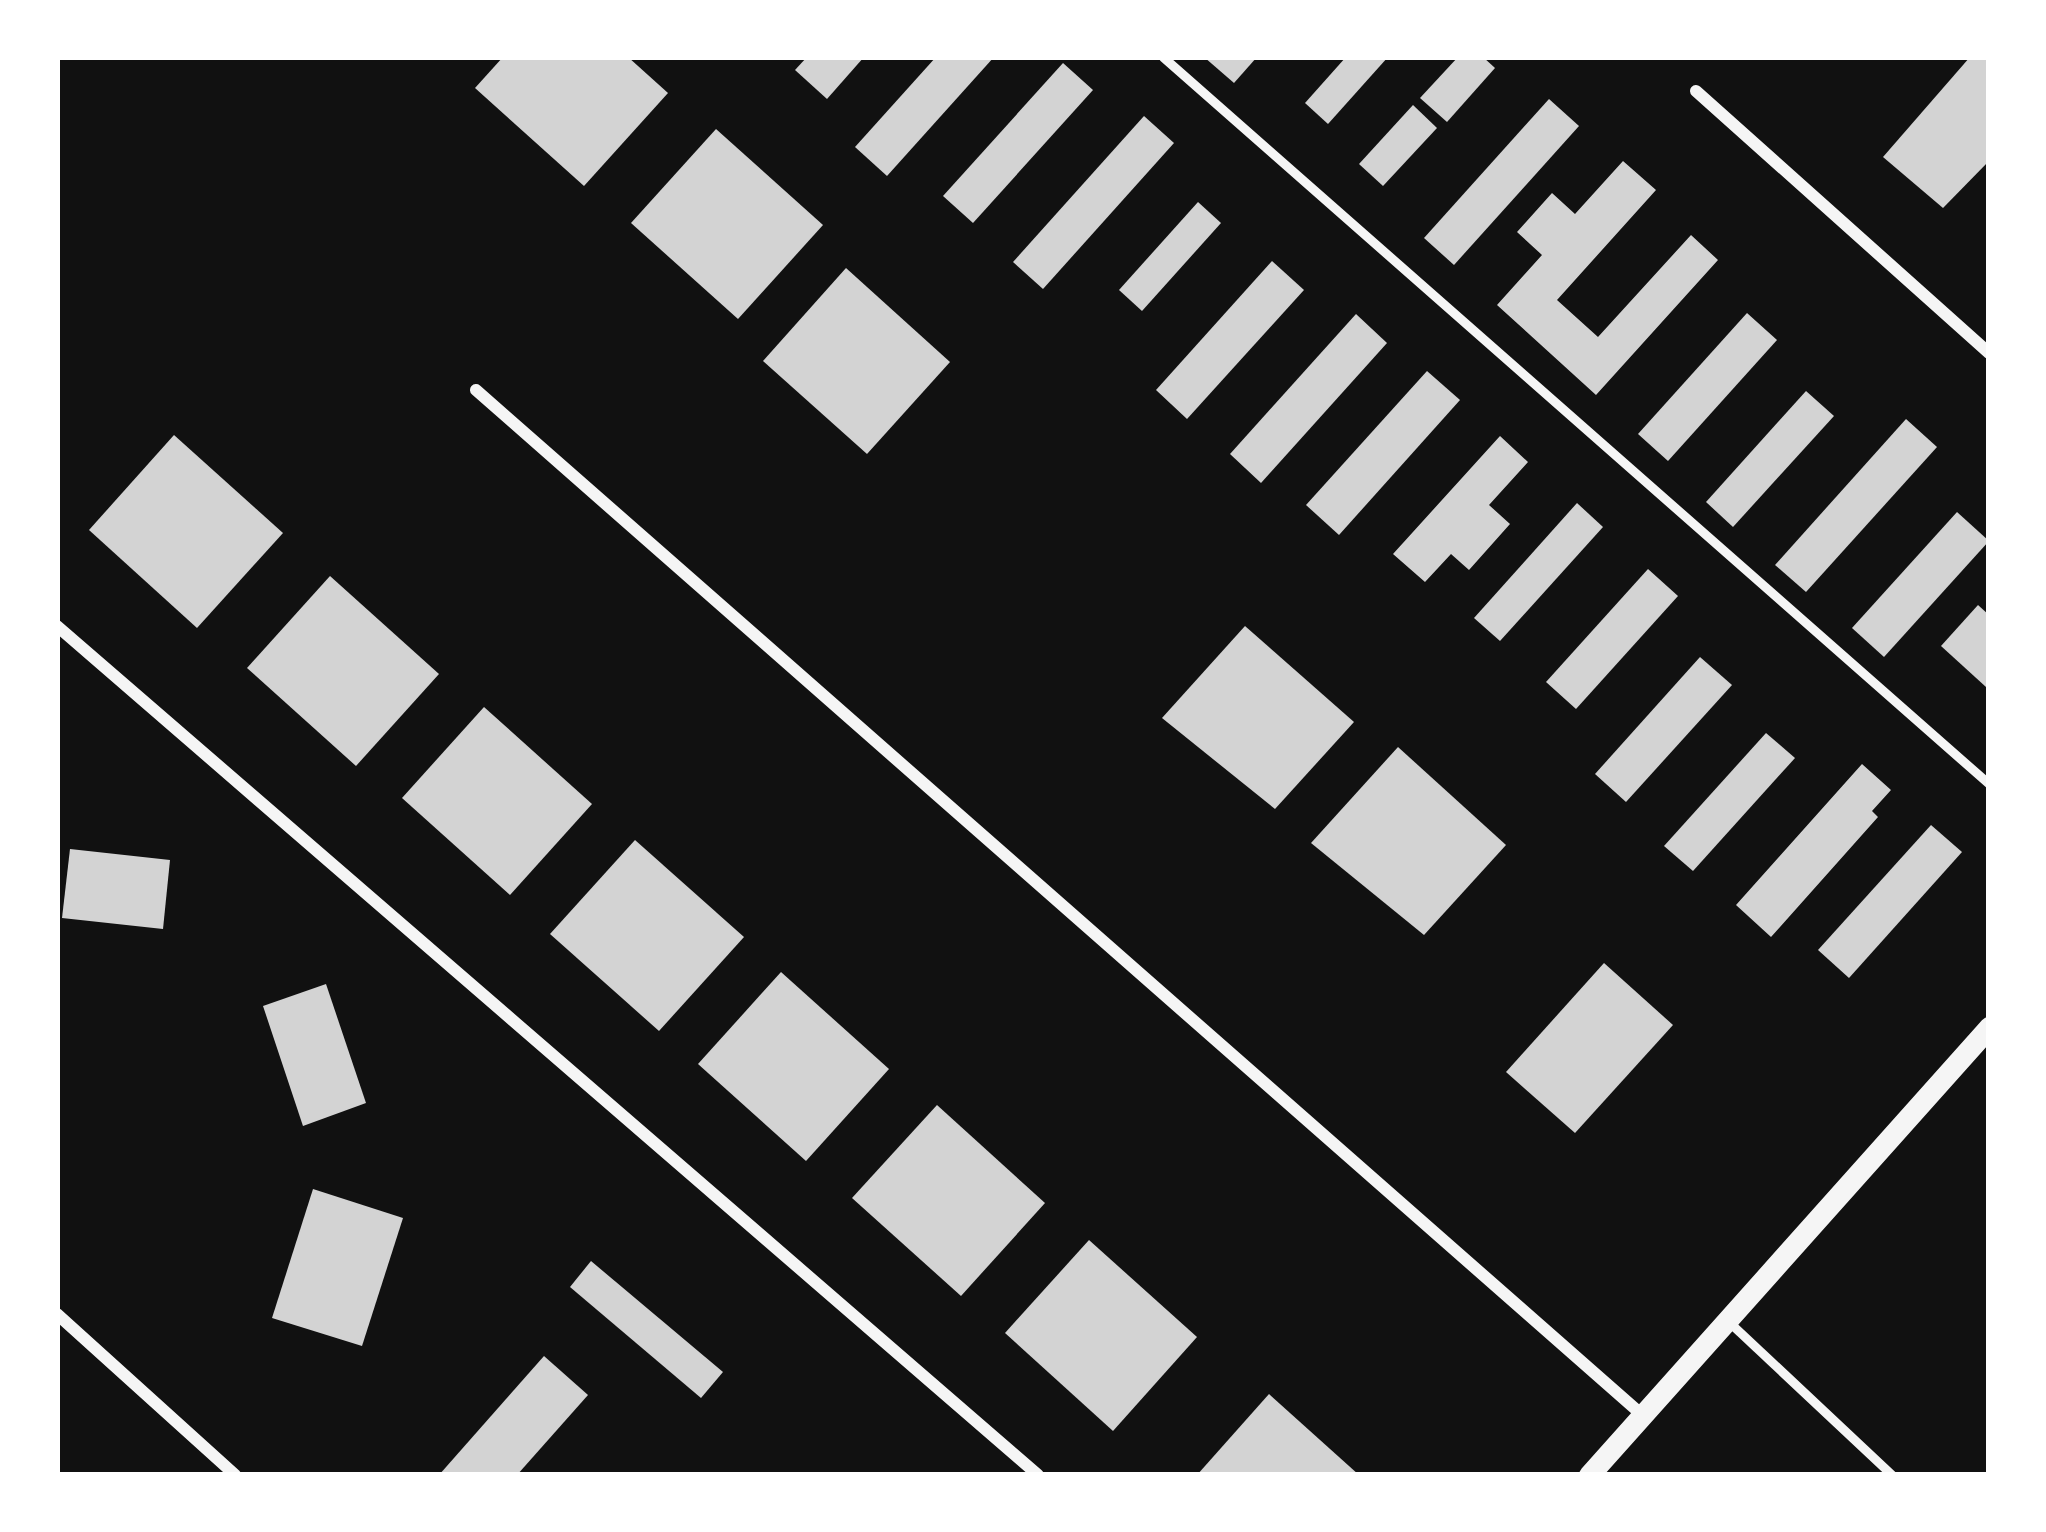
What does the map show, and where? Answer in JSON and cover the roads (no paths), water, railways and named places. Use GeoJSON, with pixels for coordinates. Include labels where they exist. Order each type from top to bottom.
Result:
{"type":"FeatureCollection","features":[{"type":"Feature","properties":{"kind":"street"},"geometry":{"type":"LineString","coordinates":[[1696,91],[1989,353]]}},
{"type":"Feature","properties":{"kind":"street"},"geometry":{"type":"LineString","coordinates":[[476,390],[1640,1413]]}},
{"type":"Feature","properties":{"kind":"street"},"geometry":{"type":"LineString","coordinates":[[57,626],[1038,1475]]}},
{"type":"Feature","properties":{"kind":"street"},"geometry":{"type":"LineString","coordinates":[[1589,1475],[1989,1028]]}},
{"type":"Feature","properties":{"kind":"street"},"geometry":{"type":"LineString","coordinates":[[57,1314],[235,1475]]}},
{"type":"Feature","properties":{"kind":"lane"},"geometry":{"type":"LineString","coordinates":[[1163,57],[1989,784]]}},
{"type":"Feature","properties":{"kind":"lane"},"geometry":{"type":"LineString","coordinates":[[1725,1319],[1892,1475]]}}]}
